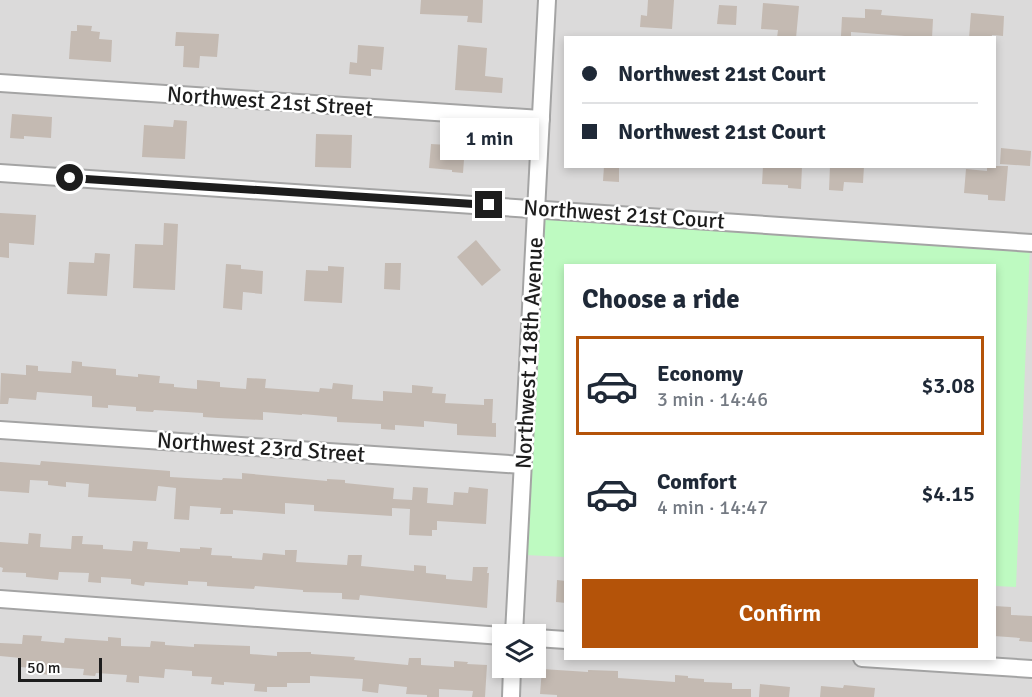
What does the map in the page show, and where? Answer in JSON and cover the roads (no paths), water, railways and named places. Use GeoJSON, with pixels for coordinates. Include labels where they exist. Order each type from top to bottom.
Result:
{"type":"FeatureCollection","features":[{"type":"Feature","properties":{"kind":"street","name":"Northwest 118th Avenue"},"geometry":{"type":"LineString","coordinates":[[515,624],[547,0]]}},
{"type":"Feature","properties":{"kind":"street","name":"Northwest 21st Street"},"geometry":{"type":"LineString","coordinates":[[0,83],[541,119]]}},
{"type":"Feature","properties":{"kind":"street","name":"Northwest 21st Court"},"geometry":{"type":"LineString","coordinates":[[0,173],[1032,243]]}},
{"type":"Feature","properties":{"kind":"street","name":"Northwest 23rd Street"},"geometry":{"type":"LineString","coordinates":[[0,429],[523,465]]}},
{"type":"Feature","properties":{"kind":"street"},"geometry":{"type":"LineString","coordinates":[[0,599],[492,635]]}},
{"type":"Feature","properties":{"kind":"street"},"geometry":{"type":"LineString","coordinates":[[546,639],[564,640]]}},
{"type":"Feature","properties":{"kind":"street"},"geometry":{"type":"LineString","coordinates":[[893,660],[1032,669]]}},
{"type":"Feature","properties":{"kind":"street"},"geometry":{"type":"LineString","coordinates":[[511,697],[512,678]]}}]}
